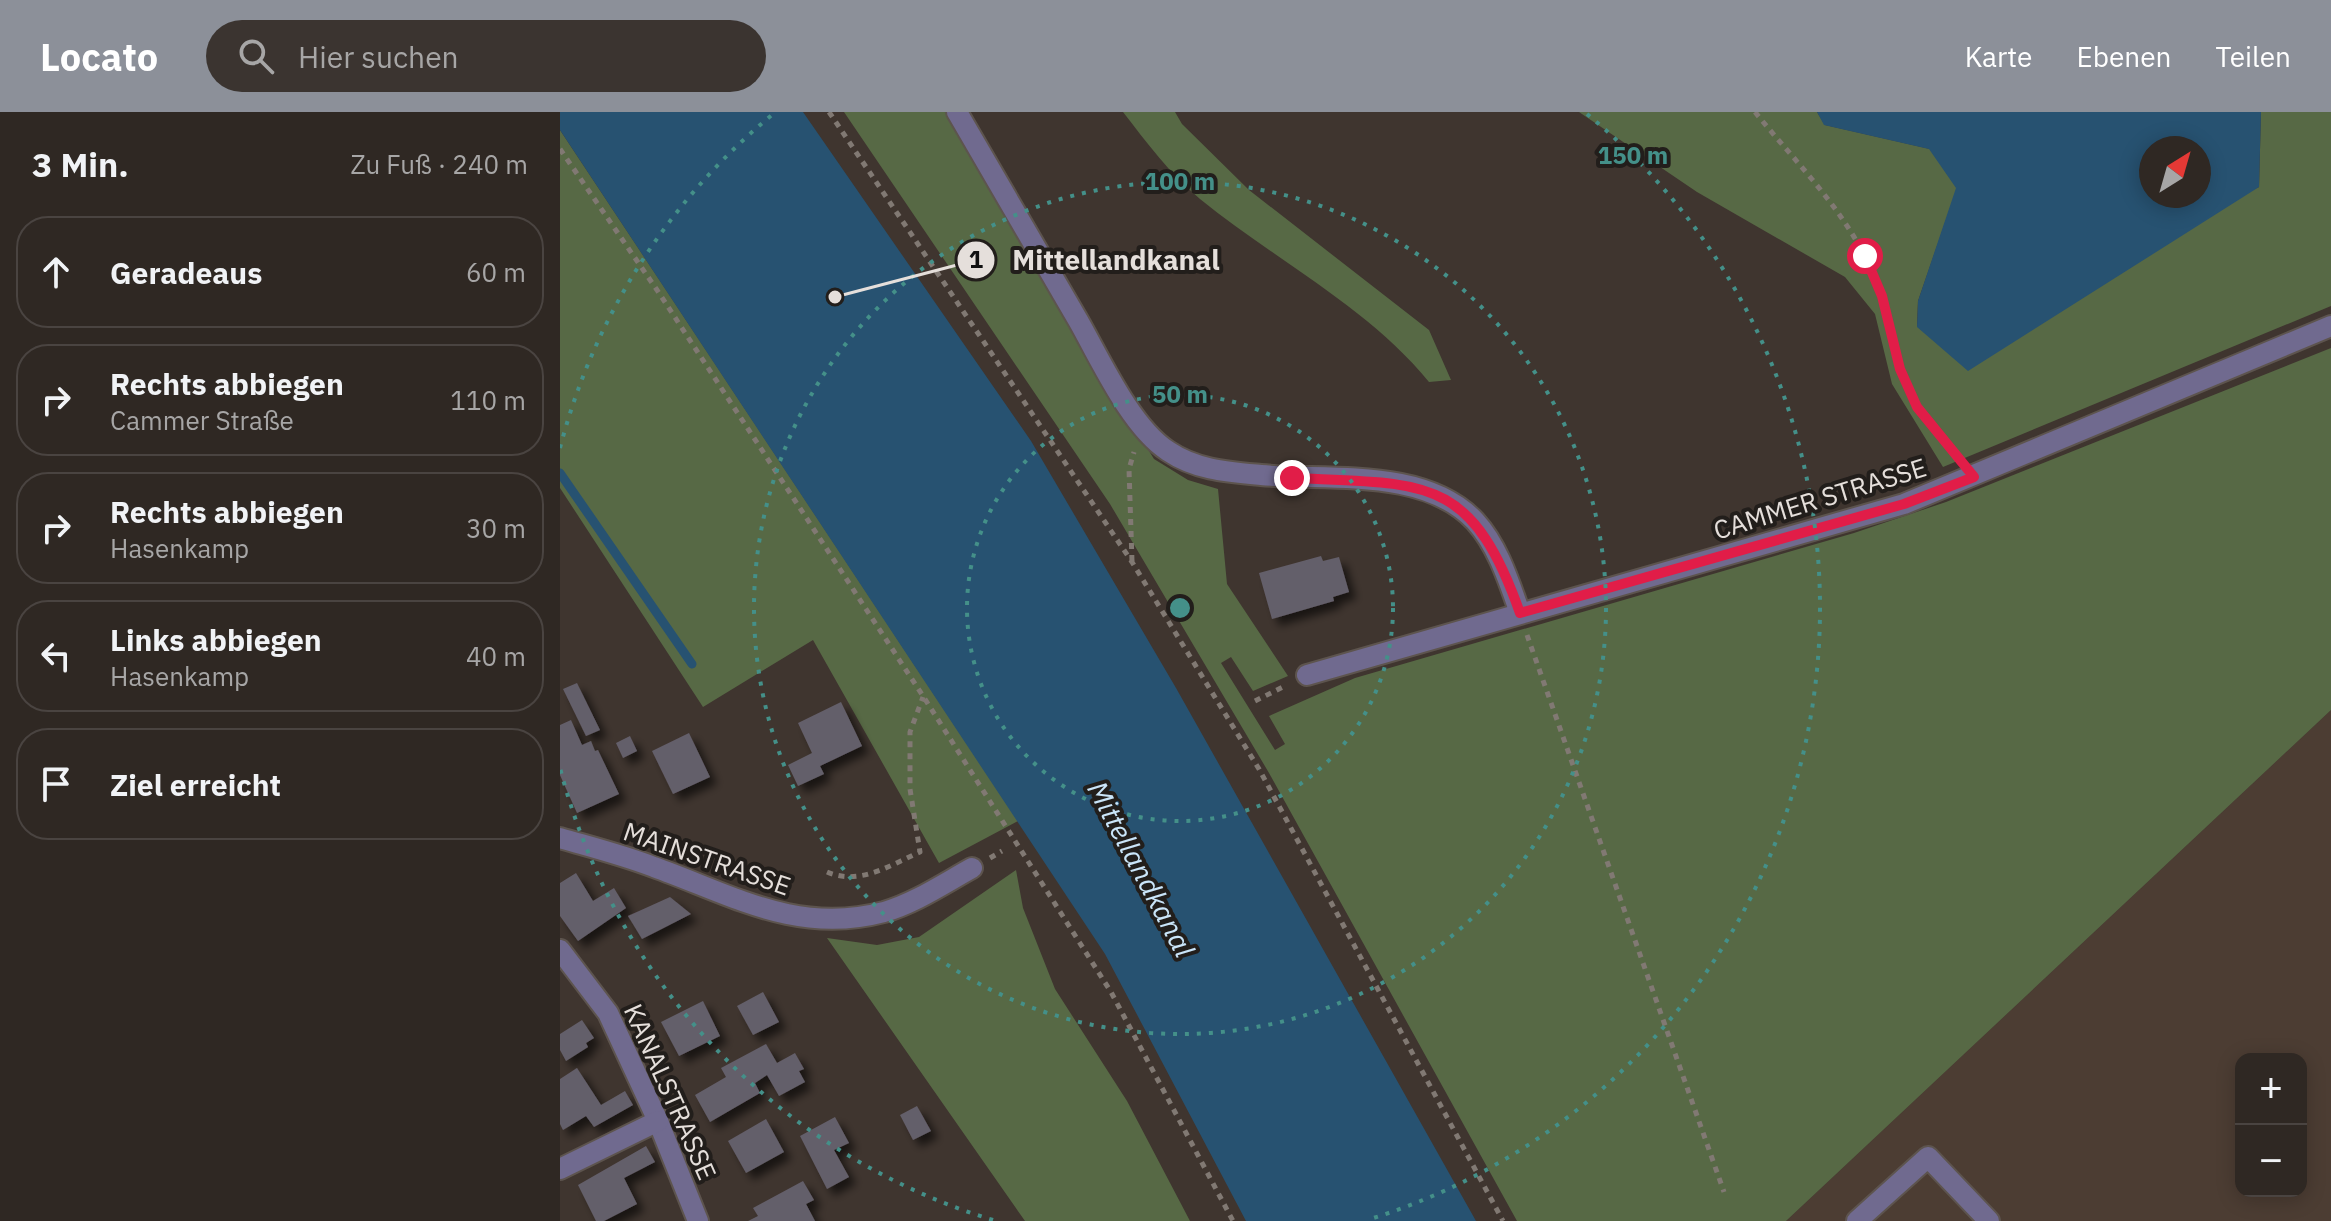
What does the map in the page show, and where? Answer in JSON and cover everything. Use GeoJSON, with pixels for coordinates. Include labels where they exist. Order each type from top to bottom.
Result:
{"type":"FeatureCollection","features":[{"type":"Feature","properties":{"kind":"street"},"geometry":{"type":"LineString","coordinates":[[957,112],[1147,433],[1184,460],[1223,472],[1405,485],[1444,498],[1476,522],[1493,547],[1520,613]]}},
{"type":"Feature","properties":{"kind":"street","name":"CAMMER STRASSE"},"geometry":{"type":"LineString","coordinates":[[1307,675],[1904,504],[2331,326]]}},
{"type":"Feature","properties":{"kind":"street","name":"MAINSTRASSE"},"geometry":{"type":"LineString","coordinates":[[560,838],[654,867],[781,915],[838,918],[882,912],[914,901],[972,868]]}},
{"type":"Feature","properties":{"kind":"street","name":"KANALSTRASSE"},"geometry":{"type":"LineString","coordinates":[[560,950],[608,1013],[658,1121],[698,1221]]}},
{"type":"Feature","properties":{"kind":"street"},"geometry":{"type":"LineString","coordinates":[[560,1169],[658,1121]]}},
{"type":"Feature","properties":{"kind":"street"},"geometry":{"type":"LineString","coordinates":[[1857,1221],[1928,1157],[1989,1221]]}},
{"type":"Feature","properties":{"kind":"path"},"geometry":{"type":"LineString","coordinates":[[829,112],[1132,562],[1259,769],[1503,1221]]}},
{"type":"Feature","properties":{"kind":"path"},"geometry":{"type":"LineString","coordinates":[[1755,112],[1826,199],[1865,256],[1882,296],[1900,369],[1917,407],[1974,477]]}},
{"type":"Feature","properties":{"kind":"path"},"geometry":{"type":"LineString","coordinates":[[560,149],[657,290],[923,696],[1111,992],[1233,1221]]}},
{"type":"Feature","properties":{"kind":"path"},"geometry":{"type":"LineString","coordinates":[[1132,562],[1129,469],[1135,448],[1147,433]]}},
{"type":"Feature","properties":{"kind":"path"},"geometry":{"type":"LineString","coordinates":[[1520,613],[1724,1192]]}},
{"type":"Feature","properties":{"kind":"path"},"geometry":{"type":"LineString","coordinates":[[1255,701],[1307,675]]}},
{"type":"Feature","properties":{"kind":"path"},"geometry":{"type":"LineString","coordinates":[[827,872],[843,879],[866,876],[920,852],[910,789],[910,732],[923,696]]}},
{"type":"Feature","properties":{"kind":"shaded area"},"geometry":{"type":"Polygon","coordinates":[[[2331,710],[2331,1221],[1786,1221],[2331,710]]]}},
{"type":"Feature","properties":{"kind":"green space"},"geometry":{"type":"Polygon","coordinates":[[[844,112],[947,112],[1028,254],[1154,459],[1188,480],[1218,489],[1227,584],[1288,676],[1253,691],[1231,657],[1221,663],[1275,750],[1285,744],[1269,716],[1355,678],[1854,533],[1946,502],[2331,348],[2331,710],[1786,1221],[1517,1221],[1269,773],[1110,504],[844,112]]]}},
{"type":"Feature","properties":{"kind":"green space"},"geometry":{"type":"Polygon","coordinates":[[[1123,112],[1175,112],[1182,124],[1249,190],[1429,330],[1451,380],[1429,382],[1405,355],[1350,307],[1200,199],[1169,169],[1123,112]]]}},
{"type":"Feature","properties":{"kind":"green space"},"geometry":{"type":"Polygon","coordinates":[[[1579,112],[1817,112],[1825,125],[1930,149],[1957,188],[1918,301],[1917,326],[2259,187],[2261,112],[2331,112],[2331,306],[1943,467],[1892,384],[1875,314],[1845,277],[1697,192],[1579,112]]]}},
{"type":"Feature","properties":{"kind":"green space"},"geometry":{"type":"Polygon","coordinates":[[[560,130],[1018,821],[939,863],[813,640],[703,707],[560,488],[560,130]]]}},
{"type":"Feature","properties":{"kind":"green space"},"geometry":{"type":"Polygon","coordinates":[[[1016,870],[1023,908],[1055,989],[1127,1101],[1190,1221],[1025,1221],[827,938],[877,945],[919,937],[1016,870]]]}},
{"type":"Feature","properties":{"kind":"water"},"geometry":{"type":"Polygon","coordinates":[[[560,112],[803,112],[1031,441],[1176,688],[1476,1221],[1246,1221],[1105,954],[560,130],[560,112]]]}},
{"type":"Feature","properties":{"kind":"water"},"geometry":{"type":"Polygon","coordinates":[[[1817,112],[2261,112],[2259,187],[1968,371],[1917,327],[1918,301],[1956,188],[1929,149],[1824,125],[1817,112]]]}},
{"type":"Feature","properties":{"kind":"building"},"geometry":{"type":"Polygon","coordinates":[[[1321,556],[1323,561],[1339,557],[1349,592],[1333,597],[1334,601],[1272,619],[1259,573],[1321,556]]]}},
{"type":"Feature","properties":{"kind":"building"},"geometry":{"type":"Polygon","coordinates":[[[577,683],[600,730],[586,736],[563,689],[577,683]]]}},
{"type":"Feature","properties":{"kind":"building"},"geometry":{"type":"Polygon","coordinates":[[[841,702],[862,746],[820,766],[824,774],[798,786],[788,765],[812,753],[798,723],[841,702]]]}},
{"type":"Feature","properties":{"kind":"building"},"geometry":{"type":"Polygon","coordinates":[[[571,720],[582,745],[591,741],[595,751],[598,750],[619,794],[577,813],[560,775],[560,725],[571,720]]]}},
{"type":"Feature","properties":{"kind":"building"},"geometry":{"type":"Polygon","coordinates":[[[689,733],[710,777],[673,794],[652,751],[689,733]]]}},
{"type":"Feature","properties":{"kind":"building"},"geometry":{"type":"Polygon","coordinates":[[[630,736],[637,751],[623,758],[616,743],[630,736]]]}},
{"type":"Feature","properties":{"kind":"building"},"geometry":{"type":"Polygon","coordinates":[[[576,873],[593,901],[614,888],[626,908],[578,941],[560,916],[560,883],[576,873]]]}},
{"type":"Feature","properties":{"kind":"building"},"geometry":{"type":"Polygon","coordinates":[[[670,897],[691,914],[642,939],[628,916],[670,897]]]}},
{"type":"Feature","properties":{"kind":"building"},"geometry":{"type":"Polygon","coordinates":[[[763,992],[779,1022],[753,1035],[737,1006],[763,992]]]}},
{"type":"Feature","properties":{"kind":"building"},"geometry":{"type":"Polygon","coordinates":[[[703,1001],[720,1036],[679,1056],[661,1022],[703,1001]]]}},
{"type":"Feature","properties":{"kind":"building"},"geometry":{"type":"Polygon","coordinates":[[[582,1020],[594,1038],[586,1043],[588,1047],[566,1061],[560,1050],[560,1034],[582,1020]]]}},
{"type":"Feature","properties":{"kind":"building"},"geometry":{"type":"Polygon","coordinates":[[[766,1044],[777,1063],[795,1053],[804,1069],[799,1071],[805,1082],[779,1096],[767,1075],[755,1083],[760,1093],[710,1122],[695,1095],[726,1077],[721,1068],[766,1044]]]}},
{"type":"Feature","properties":{"kind":"building"},"geometry":{"type":"Polygon","coordinates":[[[577,1068],[601,1105],[625,1091],[633,1105],[594,1127],[586,1116],[563,1130],[560,1124],[560,1079],[577,1068]]]}},
{"type":"Feature","properties":{"kind":"building"},"geometry":{"type":"Polygon","coordinates":[[[917,1106],[931,1131],[913,1140],[900,1115],[917,1106]]]}},
{"type":"Feature","properties":{"kind":"building"},"geometry":{"type":"Polygon","coordinates":[[[835,1117],[849,1143],[834,1150],[849,1177],[827,1189],[800,1136],[835,1117]]]}},
{"type":"Feature","properties":{"kind":"building"},"geometry":{"type":"Polygon","coordinates":[[[766,1119],[784,1152],[746,1173],[728,1141],[766,1119]]]}},
{"type":"Feature","properties":{"kind":"building"},"geometry":{"type":"Polygon","coordinates":[[[646,1146],[655,1162],[624,1178],[637,1204],[604,1221],[596,1221],[578,1185],[646,1146]]]}},
{"type":"Feature","properties":{"kind":"building"},"geometry":{"type":"Polygon","coordinates":[[[803,1181],[814,1200],[806,1204],[815,1221],[748,1221],[758,1216],[753,1208],[803,1181]]]}},
{"type":"Feature","properties":{"kind":"waterway"},"geometry":{"type":"LineString","coordinates":[[560,473],[692,664]]}},
{"type":"Feature","properties":{"kind":"place","name":"Mittellandkanal"},"geometry":{"type":"Point","coordinates":[835,297]}},
{"type":"Feature","properties":{"kind":"route"},"geometry":{"type":"LineString","coordinates":[[1292,478],[1405,485],[1428,490],[1444,498],[1476,522],[1493,547],[1520,613],[1904,504],[1974,477],[1917,407],[1900,369],[1882,296],[1865,256]]}}]}
